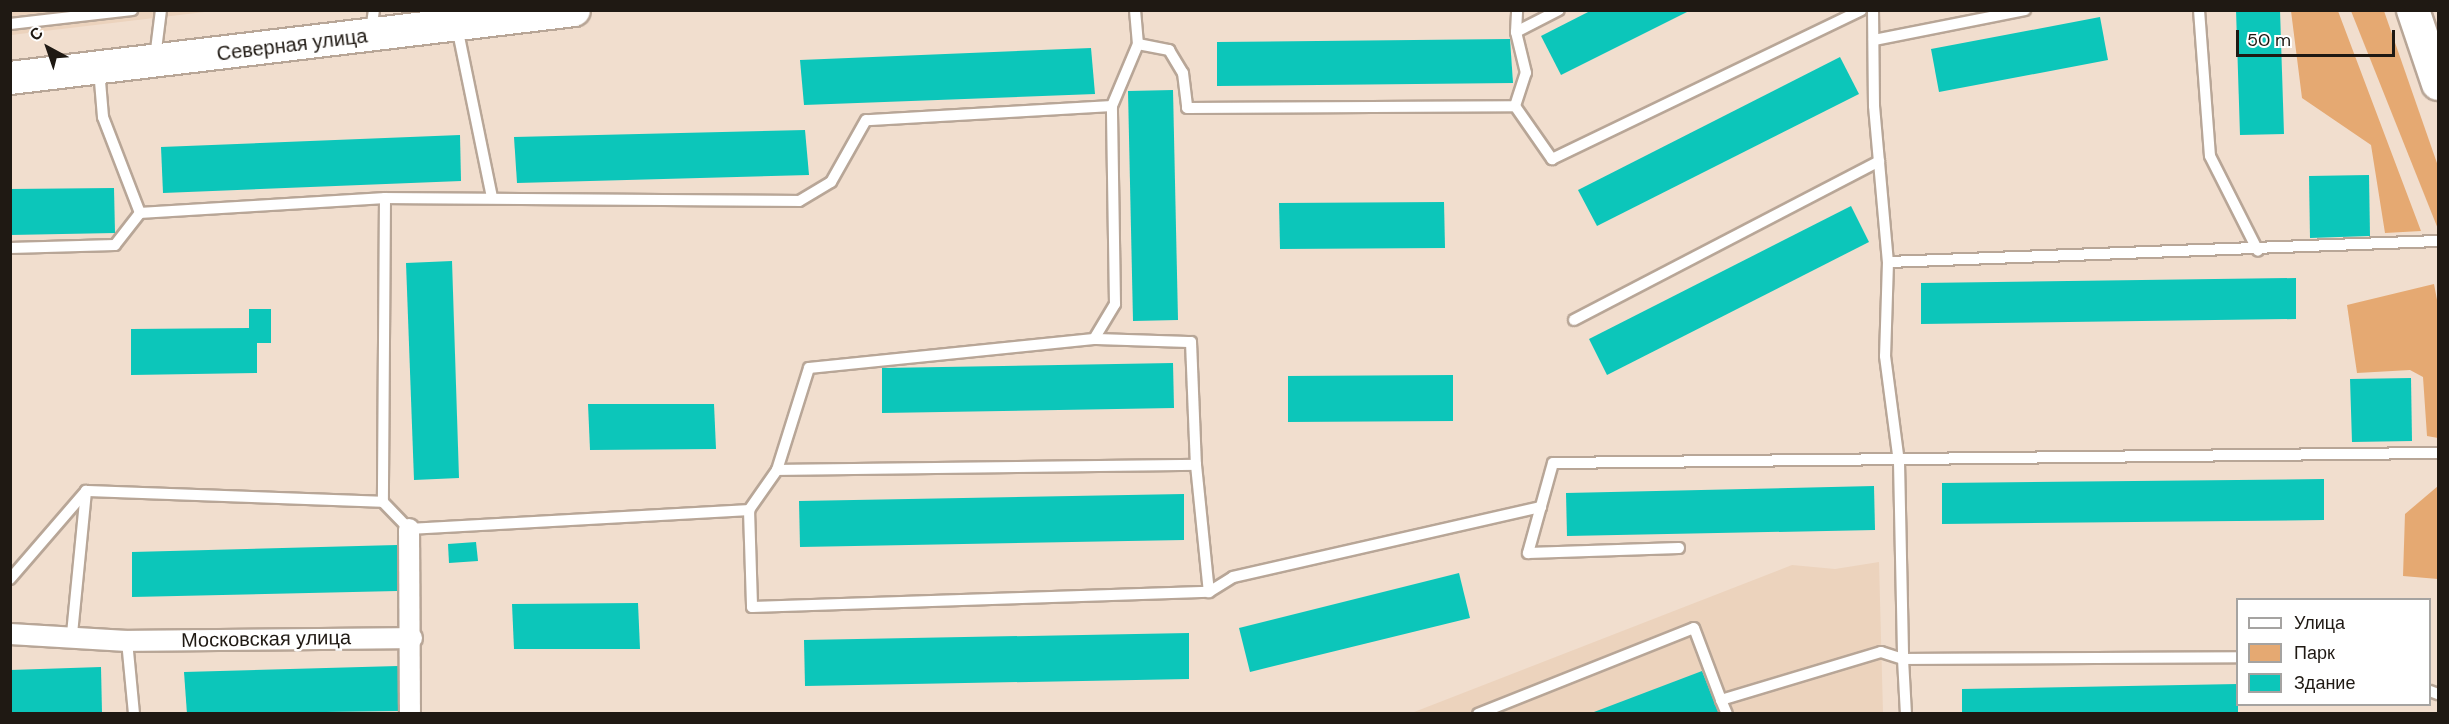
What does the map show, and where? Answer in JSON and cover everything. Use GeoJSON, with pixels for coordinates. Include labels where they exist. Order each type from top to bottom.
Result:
{"type":"FeatureCollection","features":[{"type":"Feature","properties":{"kind":"main road","name":"Северная улица"},"geometry":{"type":"LineString","coordinates":[[10,78],[154,62],[372,23],[457,25],[574,10]]}},
{"type":"Feature","properties":{"kind":"main road"},"geometry":{"type":"LineString","coordinates":[[2413,10],[2439,84]]}},
{"type":"Feature","properties":{"kind":"street"},"geometry":{"type":"LineString","coordinates":[[409,529],[412,638],[410,714]]}},
{"type":"Feature","properties":{"kind":"street","name":"Московская улица"},"geometry":{"type":"LineString","coordinates":[[10,634],[72,634],[127,641],[412,638]]}},
{"type":"Feature","properties":{"kind":"lane"},"geometry":{"type":"LineString","coordinates":[[10,24],[132,10]]}},
{"type":"Feature","properties":{"kind":"lane"},"geometry":{"type":"LineString","coordinates":[[154,62],[161,10]]}},
{"type":"Feature","properties":{"kind":"lane"},"geometry":{"type":"LineString","coordinates":[[1094,339],[1115,304],[1112,106],[1138,44],[1135,10]]}},
{"type":"Feature","properties":{"kind":"lane"},"geometry":{"type":"LineString","coordinates":[[1515,106],[1526,74],[1516,32],[1517,10]]}},
{"type":"Feature","properties":{"kind":"lane"},"geometry":{"type":"LineString","coordinates":[[1516,32],[1559,10]]}},
{"type":"Feature","properties":{"kind":"lane"},"geometry":{"type":"LineString","coordinates":[[1515,106],[1552,159],[1861,10]]}},
{"type":"Feature","properties":{"kind":"lane"},"geometry":{"type":"LineString","coordinates":[[1873,10],[1879,161],[1888,262],[1885,356],[1899,462],[1906,714]]}},
{"type":"Feature","properties":{"kind":"lane"},"geometry":{"type":"LineString","coordinates":[[1874,40],[2025,10]]}},
{"type":"Feature","properties":{"kind":"lane"},"geometry":{"type":"LineString","coordinates":[[2199,10],[2210,156],[2258,251]]}},
{"type":"Feature","properties":{"kind":"lane"},"geometry":{"type":"LineString","coordinates":[[457,25],[492,197]]}},
{"type":"Feature","properties":{"kind":"lane"},"geometry":{"type":"LineString","coordinates":[[1138,44],[1169,50],[1183,73],[1187,108],[1515,106]]}},
{"type":"Feature","properties":{"kind":"lane"},"geometry":{"type":"LineString","coordinates":[[99,69],[103,117],[140,213]]}},
{"type":"Feature","properties":{"kind":"lane"},"geometry":{"type":"LineString","coordinates":[[10,248],[115,245],[140,213],[385,198],[800,201],[831,182],[866,120],[1112,106]]}},
{"type":"Feature","properties":{"kind":"lane"},"geometry":{"type":"LineString","coordinates":[[1574,320],[1879,161]]}},
{"type":"Feature","properties":{"kind":"lane"},"geometry":{"type":"LineString","coordinates":[[383,502],[385,198]]}},
{"type":"Feature","properties":{"kind":"lane"},"geometry":{"type":"LineString","coordinates":[[1888,262],[2258,251],[2439,241]]}},
{"type":"Feature","properties":{"kind":"lane"},"geometry":{"type":"LineString","coordinates":[[1209,592],[1196,465],[1191,342],[1094,339],[809,368],[777,470],[749,510],[752,607],[1209,592],[1233,577],[1541,507]]}},
{"type":"Feature","properties":{"kind":"lane"},"geometry":{"type":"LineString","coordinates":[[1679,548],[1527,553],[1553,463],[1899,462],[2439,453]]}},
{"type":"Feature","properties":{"kind":"lane"},"geometry":{"type":"LineString","coordinates":[[777,470],[1196,465]]}},
{"type":"Feature","properties":{"kind":"lane"},"geometry":{"type":"LineString","coordinates":[[86,491],[383,502],[409,529],[749,510]]}},
{"type":"Feature","properties":{"kind":"lane"},"geometry":{"type":"LineString","coordinates":[[10,579],[86,491]]}},
{"type":"Feature","properties":{"kind":"lane"},"geometry":{"type":"LineString","coordinates":[[72,634],[86,491]]}},
{"type":"Feature","properties":{"kind":"lane"},"geometry":{"type":"LineString","coordinates":[[1478,714],[1694,628],[1726,714]]}},
{"type":"Feature","properties":{"kind":"lane"},"geometry":{"type":"LineString","coordinates":[[127,641],[134,714]]}},
{"type":"Feature","properties":{"kind":"lane"},"geometry":{"type":"LineString","coordinates":[[1721,700],[1881,652],[1903,659],[2236,657]]}},
{"type":"Feature","properties":{"kind":"shaded area"},"geometry":{"type":"Polygon","coordinates":[[[11,10],[213,11],[11,35],[11,10]]]}},
{"type":"Feature","properties":{"kind":"shaded area"},"geometry":{"type":"Polygon","coordinates":[[[1879,562],[1883,713],[1409,714],[1792,565],[1835,569],[1879,562]]]}},
{"type":"Feature","properties":{"kind":"green space"},"geometry":{"type":"Polygon","coordinates":[[[2291,11],[2338,11],[2421,231],[2385,233],[2371,145],[2302,98],[2291,11]]]}},
{"type":"Feature","properties":{"kind":"green space"},"geometry":{"type":"Polygon","coordinates":[[[2351,11],[2384,11],[2438,166],[2438,229],[2351,11]]]}},
{"type":"Feature","properties":{"kind":"green space"},"geometry":{"type":"Polygon","coordinates":[[[2434,284],[2438,305],[2438,438],[2427,436],[2423,377],[2410,370],[2357,373],[2347,305],[2434,284]]]}},
{"type":"Feature","properties":{"kind":"green space"},"geometry":{"type":"Polygon","coordinates":[[[2438,486],[2438,579],[2403,576],[2405,514],[2438,486]]]}},
{"type":"Feature","properties":{"kind":"building"},"geometry":{"type":"Polygon","coordinates":[[[1592,10],[1691,10],[1561,75],[1541,36],[1592,10]]]}},
{"type":"Feature","properties":{"kind":"building"},"geometry":{"type":"Polygon","coordinates":[[[2236,10],[2280,10],[2284,134],[2240,135],[2236,10]]]}},
{"type":"Feature","properties":{"kind":"building"},"geometry":{"type":"Polygon","coordinates":[[[2100,17],[2108,60],[1939,92],[1931,49],[2100,17]]]}},
{"type":"Feature","properties":{"kind":"building"},"geometry":{"type":"Polygon","coordinates":[[[1510,39],[1513,83],[1217,86],[1217,42],[1510,39]]]}},
{"type":"Feature","properties":{"kind":"building"},"geometry":{"type":"Polygon","coordinates":[[[1091,48],[1095,94],[804,105],[800,60],[1091,48]]]}},
{"type":"Feature","properties":{"kind":"building"},"geometry":{"type":"Polygon","coordinates":[[[1840,57],[1859,94],[1597,226],[1578,190],[1840,57]]]}},
{"type":"Feature","properties":{"kind":"building"},"geometry":{"type":"Polygon","coordinates":[[[1173,90],[1178,320],[1133,321],[1128,91],[1173,90]]]}},
{"type":"Feature","properties":{"kind":"building"},"geometry":{"type":"Polygon","coordinates":[[[805,130],[809,175],[517,183],[514,137],[805,130]]]}},
{"type":"Feature","properties":{"kind":"building"},"geometry":{"type":"Polygon","coordinates":[[[460,135],[461,181],[163,193],[161,147],[460,135]]]}},
{"type":"Feature","properties":{"kind":"building"},"geometry":{"type":"Polygon","coordinates":[[[2369,175],[2370,236],[2310,238],[2309,176],[2369,175]]]}},
{"type":"Feature","properties":{"kind":"building"},"geometry":{"type":"Polygon","coordinates":[[[114,188],[115,233],[10,235],[10,189],[114,188]]]}},
{"type":"Feature","properties":{"kind":"building"},"geometry":{"type":"Polygon","coordinates":[[[1444,202],[1445,248],[1280,249],[1279,203],[1444,202]]]}},
{"type":"Feature","properties":{"kind":"building"},"geometry":{"type":"Polygon","coordinates":[[[1851,206],[1869,242],[1607,375],[1589,339],[1851,206]]]}},
{"type":"Feature","properties":{"kind":"building"},"geometry":{"type":"Polygon","coordinates":[[[452,261],[459,478],[414,480],[406,263],[452,261]]]}},
{"type":"Feature","properties":{"kind":"building"},"geometry":{"type":"Polygon","coordinates":[[[2296,278],[2296,319],[1921,324],[1921,283],[2296,278]]]}},
{"type":"Feature","properties":{"kind":"building"},"geometry":{"type":"Polygon","coordinates":[[[249,309],[271,309],[271,343],[257,343],[257,373],[131,375],[131,329],[249,328],[249,309]]]}},
{"type":"Feature","properties":{"kind":"building"},"geometry":{"type":"Polygon","coordinates":[[[1173,363],[1174,408],[882,413],[882,368],[1173,363]]]}},
{"type":"Feature","properties":{"kind":"building"},"geometry":{"type":"Polygon","coordinates":[[[1453,375],[1453,421],[1288,422],[1288,376],[1453,375]]]}},
{"type":"Feature","properties":{"kind":"building"},"geometry":{"type":"Polygon","coordinates":[[[2411,378],[2412,441],[2352,442],[2350,379],[2411,378]]]}},
{"type":"Feature","properties":{"kind":"building"},"geometry":{"type":"Polygon","coordinates":[[[588,404],[714,404],[716,449],[590,450],[588,404]]]}},
{"type":"Feature","properties":{"kind":"building"},"geometry":{"type":"Polygon","coordinates":[[[2324,479],[2324,520],[1942,524],[1942,483],[2324,479]]]}},
{"type":"Feature","properties":{"kind":"building"},"geometry":{"type":"Polygon","coordinates":[[[1874,486],[1875,530],[1567,536],[1566,493],[1874,486]]]}},
{"type":"Feature","properties":{"kind":"building"},"geometry":{"type":"Polygon","coordinates":[[[1184,494],[1184,540],[800,547],[799,501],[1184,494]]]}},
{"type":"Feature","properties":{"kind":"building"},"geometry":{"type":"Polygon","coordinates":[[[476,542],[478,561],[449,563],[448,544],[476,542]]]}},
{"type":"Feature","properties":{"kind":"building"},"geometry":{"type":"Polygon","coordinates":[[[397,545],[397,591],[132,597],[132,552],[397,545]]]}},
{"type":"Feature","properties":{"kind":"building"},"geometry":{"type":"Polygon","coordinates":[[[1459,573],[1470,618],[1250,672],[1239,628],[1459,573]]]}},
{"type":"Feature","properties":{"kind":"building"},"geometry":{"type":"Polygon","coordinates":[[[638,603],[640,649],[514,649],[512,604],[638,603]]]}},
{"type":"Feature","properties":{"kind":"building"},"geometry":{"type":"Polygon","coordinates":[[[1189,633],[1189,679],[805,686],[804,640],[1189,633]]]}},
{"type":"Feature","properties":{"kind":"building"},"geometry":{"type":"Polygon","coordinates":[[[398,666],[398,711],[187,714],[184,672],[398,666]]]}},
{"type":"Feature","properties":{"kind":"building"},"geometry":{"type":"Polygon","coordinates":[[[101,667],[102,713],[10,714],[10,670],[101,667]]]}},
{"type":"Feature","properties":{"kind":"building"},"geometry":{"type":"Polygon","coordinates":[[[1702,671],[1719,714],[1595,714],[1594,712],[1702,671]]]}},
{"type":"Feature","properties":{"kind":"building"},"geometry":{"type":"Polygon","coordinates":[[[2236,684],[2238,714],[1962,714],[1962,689],[2236,684]]]}}]}
